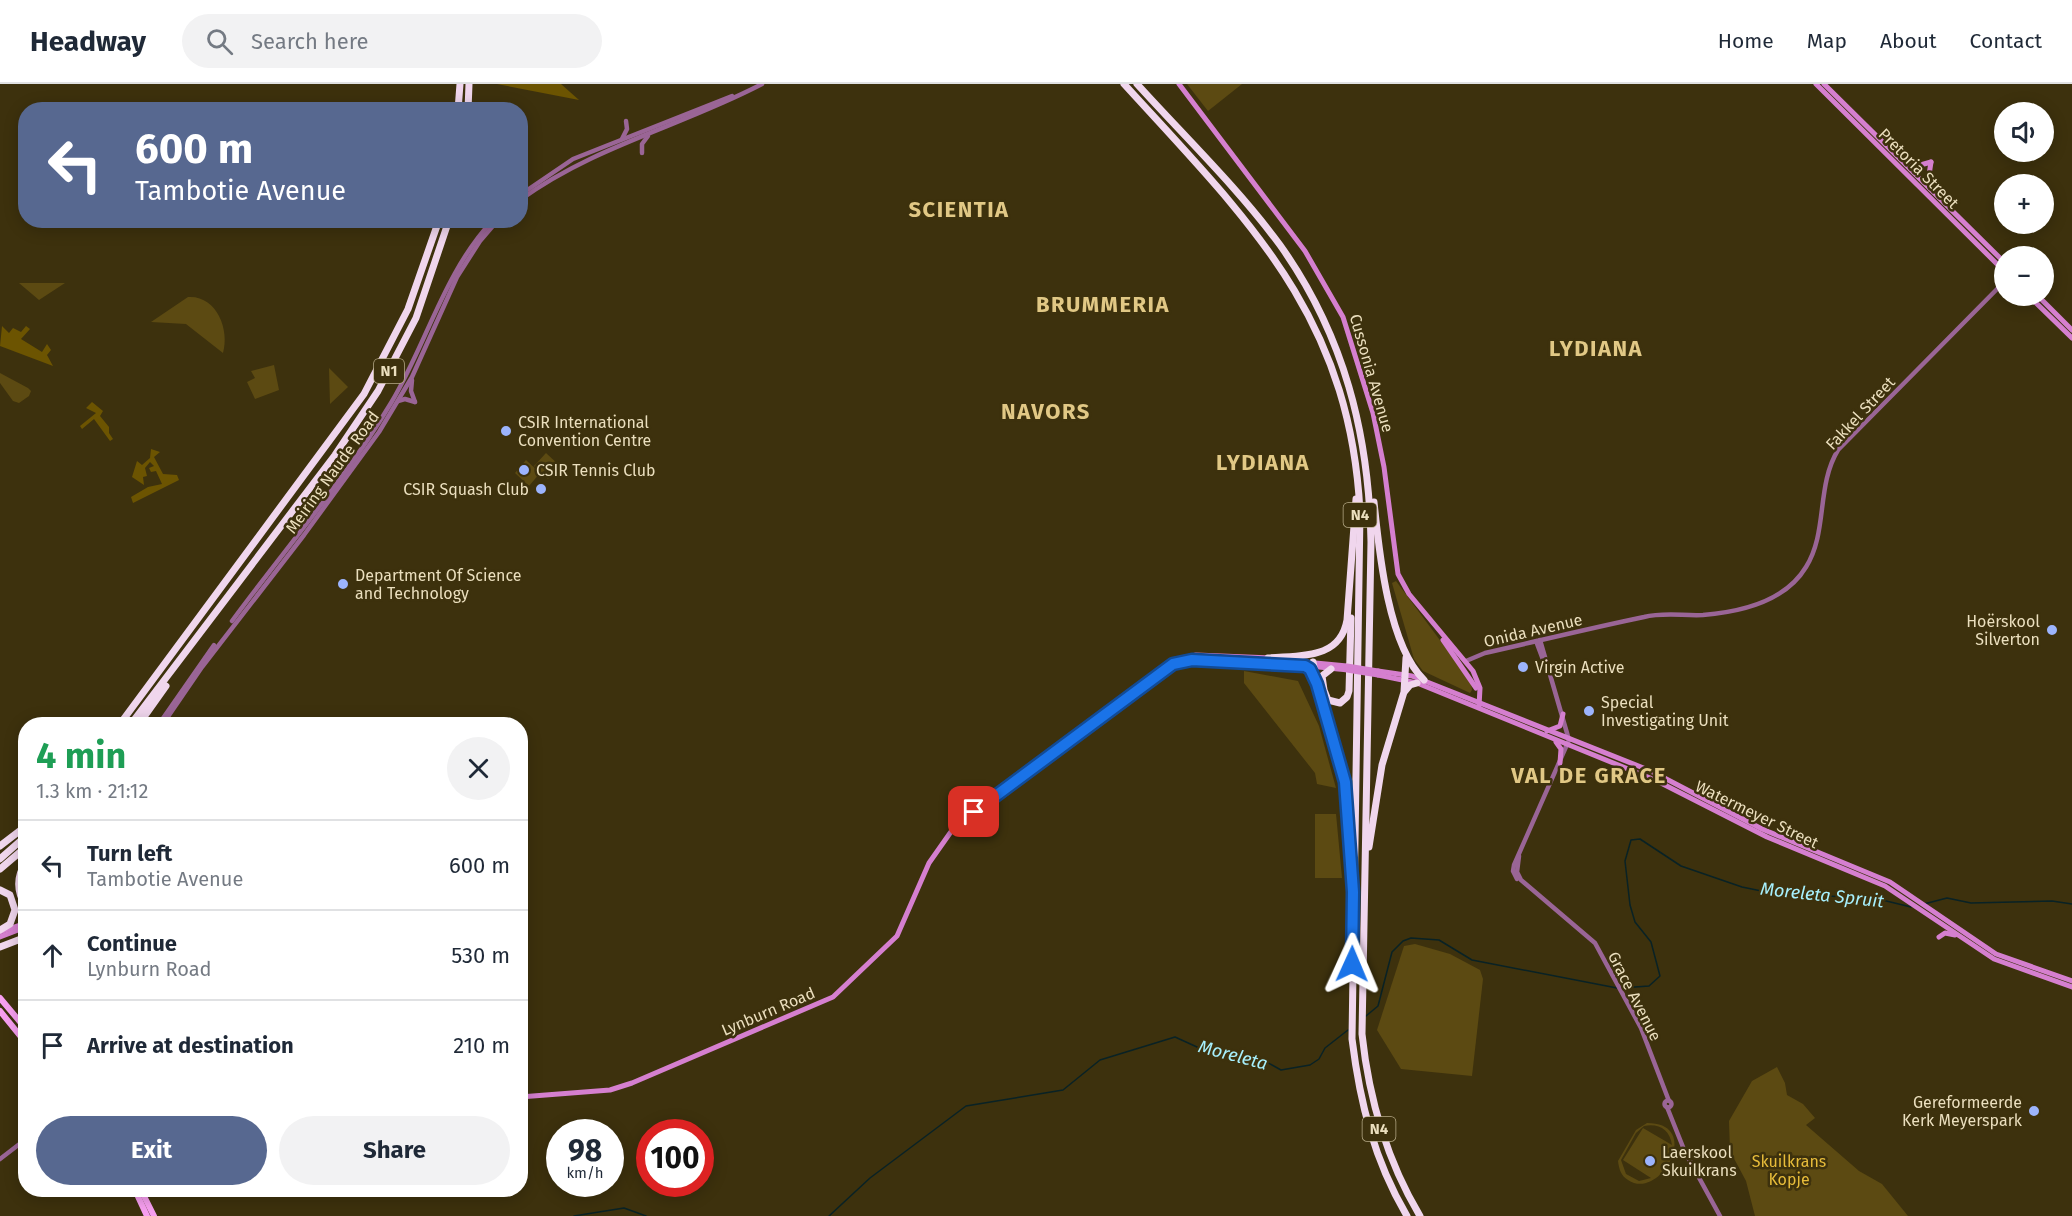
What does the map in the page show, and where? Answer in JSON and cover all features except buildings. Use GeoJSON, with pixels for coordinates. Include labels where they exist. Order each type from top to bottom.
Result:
{"type":"FeatureCollection","features":[{"type":"Feature","properties":{"kind":"highway"},"geometry":{"type":"LineString","coordinates":[[459,102],[460,84]]}},
{"type":"Feature","properties":{"kind":"highway"},"geometry":{"type":"LineString","coordinates":[[468,102],[469,84]]}},
{"type":"Feature","properties":{"kind":"highway","name":"N4"},"geometry":{"type":"LineString","coordinates":[[1124,84],[1247,221],[1285,272],[1318,332],[1337,382],[1349,423],[1356,459],[1360,512],[1352,1039],[1360,1092],[1373,1142],[1385,1177],[1407,1216]]}},
{"type":"Feature","properties":{"kind":"highway","name":"N4"},"geometry":{"type":"LineString","coordinates":[[1137,84],[1259,219],[1286,254],[1324,321],[1357,411],[1370,493],[1371,542],[1362,1034],[1366,1074],[1378,1126],[1396,1172],[1420,1216]]}},
{"type":"Feature","properties":{"kind":"highway","name":"N1"},"geometry":{"type":"LineString","coordinates":[[126,717],[364,394],[405,317],[436,228]]}},
{"type":"Feature","properties":{"kind":"highway","name":"N1"},"geometry":{"type":"LineString","coordinates":[[136,717],[335,455],[391,369],[429,285],[447,228]]}},
{"type":"Feature","properties":{"kind":"highway"},"geometry":{"type":"LineString","coordinates":[[1357,411],[1370,466],[1381,568],[1406,656],[1420,682],[1409,685],[1404,692]]}},
{"type":"Feature","properties":{"kind":"highway"},"geometry":{"type":"LineString","coordinates":[[1268,658],[1321,653],[1336,644],[1347,624],[1356,490],[1349,423]]}},
{"type":"Feature","properties":{"kind":"highway"},"geometry":{"type":"LineString","coordinates":[[1331,669],[1322,675],[1323,687],[1328,700],[1340,703],[1347,698],[1349,691],[1350,569]]}},
{"type":"Feature","properties":{"kind":"highway"},"geometry":{"type":"LineString","coordinates":[[144,717],[213,617]]}},
{"type":"Feature","properties":{"kind":"highway"},"geometry":{"type":"LineString","coordinates":[[1364,875],[1382,765],[1404,692],[1406,656]]}},
{"type":"Feature","properties":{"kind":"highway"},"geometry":{"type":"LineString","coordinates":[[1310,665],[1345,782],[1353,892]]}},
{"type":"Feature","properties":{"kind":"highway"},"geometry":{"type":"LineString","coordinates":[[0,844],[18,831]]}},
{"type":"Feature","properties":{"kind":"highway"},"geometry":{"type":"LineString","coordinates":[[0,859],[18,843]]}},
{"type":"Feature","properties":{"kind":"highway"},"geometry":{"type":"LineString","coordinates":[[0,869],[18,854]]}},
{"type":"Feature","properties":{"kind":"highway"},"geometry":{"type":"LineString","coordinates":[[0,890],[10,895],[15,910],[10,924],[0,931]]}},
{"type":"Feature","properties":{"kind":"highway"},"geometry":{"type":"LineString","coordinates":[[0,947],[18,940]]}},
{"type":"Feature","properties":{"kind":"main road","name":"Cussonia Avenue"},"geometry":{"type":"LineString","coordinates":[[1179,84],[1308,254],[1342,316],[1373,413],[1384,467],[1397,571],[1408,592],[1434,626],[1466,661],[1478,682],[1477,706]]}},
{"type":"Feature","properties":{"kind":"main road","name":"Pretoria Street"},"geometry":{"type":"LineString","coordinates":[[1816,84],[1994,261]]}},
{"type":"Feature","properties":{"kind":"main road","name":"Pretoria Street"},"geometry":{"type":"LineString","coordinates":[[1824,84],[1994,252]]}},
{"type":"Feature","properties":{"kind":"main road"},"geometry":{"type":"LineString","coordinates":[[1901,160],[1917,166],[1931,162],[1929,178],[1934,193]]}},
{"type":"Feature","properties":{"kind":"main road"},"geometry":{"type":"LineString","coordinates":[[2039,306],[2072,338]]}},
{"type":"Feature","properties":{"kind":"main road"},"geometry":{"type":"LineString","coordinates":[[2048,306],[2072,330]]}},
{"type":"Feature","properties":{"kind":"main road"},"geometry":{"type":"LineString","coordinates":[[1434,626],[1476,688],[1471,695],[1461,695]]}},
{"type":"Feature","properties":{"kind":"main road"},"geometry":{"type":"LineString","coordinates":[[1085,729],[1104,711],[1170,662],[1192,655],[1268,658],[1310,665]]}},
{"type":"Feature","properties":{"kind":"main road"},"geometry":{"type":"LineString","coordinates":[[1085,729],[1180,661],[1225,656],[1233,659],[1310,665]]}},
{"type":"Feature","properties":{"kind":"main road"},"geometry":{"type":"LineString","coordinates":[[1180,661],[1296,664]]}},
{"type":"Feature","properties":{"kind":"main road","name":"Cussonia Avenue"},"geometry":{"type":"LineString","coordinates":[[1466,661],[1476,688],[1477,706]]}},
{"type":"Feature","properties":{"kind":"main road","name":"Watermeyer Street"},"geometry":{"type":"LineString","coordinates":[[1310,665],[1331,669],[1347,668]]}},
{"type":"Feature","properties":{"kind":"main road","name":"Watermeyer Street"},"geometry":{"type":"LineString","coordinates":[[1310,665],[1405,676],[1552,739],[1568,742]]}},
{"type":"Feature","properties":{"kind":"main road","name":"Watermeyer Street"},"geometry":{"type":"LineString","coordinates":[[1420,682],[1461,695],[1477,706],[1545,731],[1655,780],[1767,837],[1914,900],[1996,954],[2072,981]]}},
{"type":"Feature","properties":{"kind":"main road"},"geometry":{"type":"LineString","coordinates":[[1545,731],[1559,727],[1563,714]]}},
{"type":"Feature","properties":{"kind":"main road","name":"Lynburn Road"},"geometry":{"type":"LineString","coordinates":[[528,1096],[610,1090],[632,1083],[833,997],[897,936],[929,863],[952,830],[1085,729]]}},
{"type":"Feature","properties":{"kind":"main road"},"geometry":{"type":"LineString","coordinates":[[1552,739],[1561,749],[1560,763]]}},
{"type":"Feature","properties":{"kind":"main road","name":"Watermeyer Street"},"geometry":{"type":"LineString","coordinates":[[1914,900],[1939,922],[2004,964],[2072,987]]}},
{"type":"Feature","properties":{"kind":"main road"},"geometry":{"type":"LineString","coordinates":[[1939,922],[1939,937],[1949,933],[1960,936]]}},
{"type":"Feature","properties":{"kind":"main road"},"geometry":{"type":"LineString","coordinates":[[0,931],[18,927]]}},
{"type":"Feature","properties":{"kind":"main road"},"geometry":{"type":"LineString","coordinates":[[0,937],[18,929]]}},
{"type":"Feature","properties":{"kind":"main road"},"geometry":{"type":"LineString","coordinates":[[0,998],[18,1024]]}},
{"type":"Feature","properties":{"kind":"main road"},"geometry":{"type":"LineString","coordinates":[[5,1005],[18,1020]]}},
{"type":"Feature","properties":{"kind":"main road"},"geometry":{"type":"LineString","coordinates":[[0,1011],[18,1033]]}},
{"type":"Feature","properties":{"kind":"main road"},"geometry":{"type":"LineString","coordinates":[[138,1197],[147,1216]]}},
{"type":"Feature","properties":{"kind":"main road"},"geometry":{"type":"LineString","coordinates":[[144,1197],[154,1216]]}},
{"type":"Feature","properties":{"kind":"street"},"geometry":{"type":"LineString","coordinates":[[528,195],[581,161],[762,84]]}},
{"type":"Feature","properties":{"kind":"street"},"geometry":{"type":"LineString","coordinates":[[528,190],[573,159],[739,94]]}},
{"type":"Feature","properties":{"kind":"street"},"geometry":{"type":"LineString","coordinates":[[622,139],[627,129],[626,121]]}},
{"type":"Feature","properties":{"kind":"street"},"geometry":{"type":"LineString","coordinates":[[642,153],[643,141],[652,132]]}},
{"type":"Feature","properties":{"kind":"street","name":"Meiring Naude Road"},"geometry":{"type":"LineString","coordinates":[[165,717],[194,672],[378,424],[416,357],[458,268],[487,228]]}},
{"type":"Feature","properties":{"kind":"street","name":"Meiring Naude Road"},"geometry":{"type":"LineString","coordinates":[[166,717],[308,529],[398,401],[412,377],[457,277],[491,228]]}},
{"type":"Feature","properties":{"kind":"street","name":"Fakkel Street"},"geometry":{"type":"LineString","coordinates":[[1720,612],[1770,599],[1799,577],[1815,546],[1826,475],[1838,450],[1994,292]]}},
{"type":"Feature","properties":{"kind":"street"},"geometry":{"type":"LineString","coordinates":[[398,401],[405,399],[415,402],[411,390],[412,377]]}},
{"type":"Feature","properties":{"kind":"street","name":"Onida Avenue"},"geometry":{"type":"LineString","coordinates":[[1466,661],[1485,653],[1652,613],[1720,612]]}},
{"type":"Feature","properties":{"kind":"street"},"geometry":{"type":"LineString","coordinates":[[1538,640],[1563,714],[1568,742],[1560,763]]}},
{"type":"Feature","properties":{"kind":"street","name":"Grace Avenue"},"geometry":{"type":"LineString","coordinates":[[1560,763],[1516,864],[1518,876],[1532,890],[1584,930],[1595,943],[1641,1028],[1685,1152],[1719,1216]]}},
{"type":"Feature","properties":{"kind":"street"},"geometry":{"type":"LineString","coordinates":[[0,1160],[18,1145]]}},
{"type":"Feature","properties":{"kind":"green space"},"geometry":{"type":"Polygon","coordinates":[[[1187,84],[1242,84],[1208,111],[1187,84]]]}},
{"type":"Feature","properties":{"kind":"green space"},"geometry":{"type":"Polygon","coordinates":[[[19,283],[65,283],[39,300],[19,283]]]}},
{"type":"Feature","properties":{"kind":"green space"},"geometry":{"type":"Polygon","coordinates":[[[188,297],[206,302],[219,315],[224,334],[223,353],[186,324],[151,322],[188,297]]]}},
{"type":"Feature","properties":{"kind":"green space"},"geometry":{"type":"Polygon","coordinates":[[[274,365],[279,390],[255,399],[247,382],[255,378],[251,371],[274,365]]]}},
{"type":"Feature","properties":{"kind":"green space"},"geometry":{"type":"Polygon","coordinates":[[[329,368],[348,387],[330,404],[329,368]]]}},
{"type":"Feature","properties":{"kind":"green space"},"geometry":{"type":"Polygon","coordinates":[[[0,373],[28,388],[31,391],[29,396],[19,403],[13,401],[0,383],[0,373]]]}},
{"type":"Feature","properties":{"kind":"green space"},"geometry":{"type":"Polygon","coordinates":[[[546,453],[560,466],[548,479],[534,466],[546,453]]]}},
{"type":"Feature","properties":{"kind":"green space"},"geometry":{"type":"Polygon","coordinates":[[[526,460],[540,473],[529,486],[515,473],[526,460]]]}},
{"type":"Feature","properties":{"kind":"green space"},"geometry":{"type":"Polygon","coordinates":[[[1396,581],[1471,682],[1470,693],[1423,671],[1414,659],[1392,583],[1396,581]]]}},
{"type":"Feature","properties":{"kind":"green space"},"geometry":{"type":"Polygon","coordinates":[[[1244,671],[1298,681],[1319,726],[1336,788],[1317,784],[1315,773],[1244,683],[1244,671]]]}},
{"type":"Feature","properties":{"kind":"green space"},"geometry":{"type":"Polygon","coordinates":[[[1315,814],[1336,814],[1342,878],[1315,878],[1315,814]]]}},
{"type":"Feature","properties":{"kind":"green space"},"geometry":{"type":"Polygon","coordinates":[[[1415,944],[1450,954],[1480,970],[1483,979],[1472,1076],[1401,1069],[1377,1030],[1404,946],[1415,944]]]}},
{"type":"Feature","properties":{"kind":"green space","name":"Skuilkrans Kopje"},"geometry":{"type":"Polygon","coordinates":[[[1777,1067],[1785,1083],[1787,1095],[1803,1104],[1815,1118],[1806,1125],[1859,1171],[1882,1184],[1908,1216],[1755,1216],[1746,1181],[1730,1151],[1729,1121],[1752,1081],[1777,1067]]]}},
{"type":"Feature","properties":{"kind":"green space"},"geometry":{"type":"Polygon","coordinates":[[[1647,1123],[1664,1126],[1673,1135],[1674,1147],[1671,1160],[1663,1172],[1652,1180],[1640,1184],[1624,1176],[1618,1161],[1636,1130],[1647,1123]],[[1644,1126],[1636,1133],[1621,1160],[1626,1174],[1639,1181],[1651,1178],[1623,1160],[1643,1128],[1672,1145],[1669,1135],[1663,1129],[1644,1126]]]}},
{"type":"Feature","properties":{"kind":"shaded area"},"geometry":{"type":"Polygon","coordinates":[[[497,84],[561,84],[579,100],[497,84]]]}},
{"type":"Feature","properties":{"kind":"shaded area"},"geometry":{"type":"Polygon","coordinates":[[[2,326],[9,333],[13,328],[21,332],[26,326],[30,329],[21,339],[42,352],[47,344],[51,350],[47,355],[53,366],[0,346],[2,326]]]}},
{"type":"Feature","properties":{"kind":"shaded area"},"geometry":{"type":"Polygon","coordinates":[[[92,402],[103,411],[100,416],[109,427],[109,433],[113,439],[110,441],[94,419],[82,429],[80,426],[96,413],[86,408],[92,402]]]}},
{"type":"Feature","properties":{"kind":"shaded area"},"geometry":{"type":"Polygon","coordinates":[[[151,449],[160,452],[154,457],[163,474],[177,475],[179,480],[133,503],[131,497],[148,487],[162,484],[156,471],[151,472],[149,468],[154,466],[150,462],[145,468],[147,476],[143,477],[144,485],[132,477],[137,461],[142,465],[150,458],[151,449]]]}},
{"type":"Feature","properties":{"kind":"waterway","name":"Moreleta Spruit"},"geometry":{"type":"LineString","coordinates":[[1621,988],[1649,986],[1660,976],[1651,942],[1635,922],[1630,905],[1625,861],[1631,840],[1640,839],[1681,866],[1742,887],[1776,894],[1874,898],[1911,907]]}},
{"type":"Feature","properties":{"kind":"waterway","name":"Moreleta Spruit"},"geometry":{"type":"LineString","coordinates":[[1924,904],[1947,898],[1971,903],[2052,901],[2072,904]]}},
{"type":"Feature","properties":{"kind":"waterway","name":"Moreleta"},"geometry":{"type":"LineString","coordinates":[[1366,1016],[1378,1006],[1392,952],[1403,941],[1411,938],[1439,940],[1472,960],[1617,988]]}},
{"type":"Feature","properties":{"kind":"waterway","name":"Moreleta"},"geometry":{"type":"LineString","coordinates":[[829,1216],[870,1178],[966,1106],[1063,1090],[1100,1060],[1175,1037],[1208,1052],[1263,1060],[1281,1070],[1310,1065],[1319,1059],[1325,1048],[1348,1030]]}},
{"type":"Feature","properties":{"kind":"waterway","name":"Moreleta"},"geometry":{"type":"LineString","coordinates":[[574,1216],[624,1208],[646,1216]]}},
{"type":"Feature","properties":{"kind":"place","name":"CSIR International Convention Centre"},"geometry":{"type":"Point","coordinates":[506,431]}},
{"type":"Feature","properties":{"kind":"place","name":"CSIR Tennis Club"},"geometry":{"type":"Point","coordinates":[524,470]}},
{"type":"Feature","properties":{"kind":"place","name":"CSIR Squash Club"},"geometry":{"type":"Point","coordinates":[541,489]}},
{"type":"Feature","properties":{"kind":"place","name":"Department Of Science and Technology"},"geometry":{"type":"Point","coordinates":[343,584]}},
{"type":"Feature","properties":{"kind":"place","name":"Hoërskool Silverton"},"geometry":{"type":"Point","coordinates":[2052,630]}},
{"type":"Feature","properties":{"kind":"place","name":"Virgin Active"},"geometry":{"type":"Point","coordinates":[1523,667]}},
{"type":"Feature","properties":{"kind":"place","name":"Special Investigating Unit"},"geometry":{"type":"Point","coordinates":[1589,711]}},
{"type":"Feature","properties":{"kind":"place","name":"Gereformeerde Kerk Meyerspark"},"geometry":{"type":"Point","coordinates":[2034,1111]}},
{"type":"Feature","properties":{"kind":"place","name":"Laerskool Skuilkrans"},"geometry":{"type":"Point","coordinates":[1650,1161]}},
{"type":"Feature","properties":{"kind":"district","name":"SCIENTIA"},"geometry":{"type":"Point","coordinates":[959,209]}},
{"type":"Feature","properties":{"kind":"district","name":"BRUMMERIA"},"geometry":{"type":"Point","coordinates":[1103,304]}},
{"type":"Feature","properties":{"kind":"district","name":"LYDIANA"},"geometry":{"type":"Point","coordinates":[1596,348]}},
{"type":"Feature","properties":{"kind":"district","name":"NAVORS"},"geometry":{"type":"Point","coordinates":[1046,411]}},
{"type":"Feature","properties":{"kind":"district","name":"LYDIANA"},"geometry":{"type":"Point","coordinates":[1263,462]}},
{"type":"Feature","properties":{"kind":"district","name":"VAL DE GRACE"},"geometry":{"type":"Point","coordinates":[1589,775]}},
{"type":"Feature","properties":{"kind":"route"},"geometry":{"type":"LineString","coordinates":[[974,812],[1173,664],[1192,660],[1305,666],[1310,669],[1317,684],[1345,782],[1353,892],[1352,964]]}}]}
